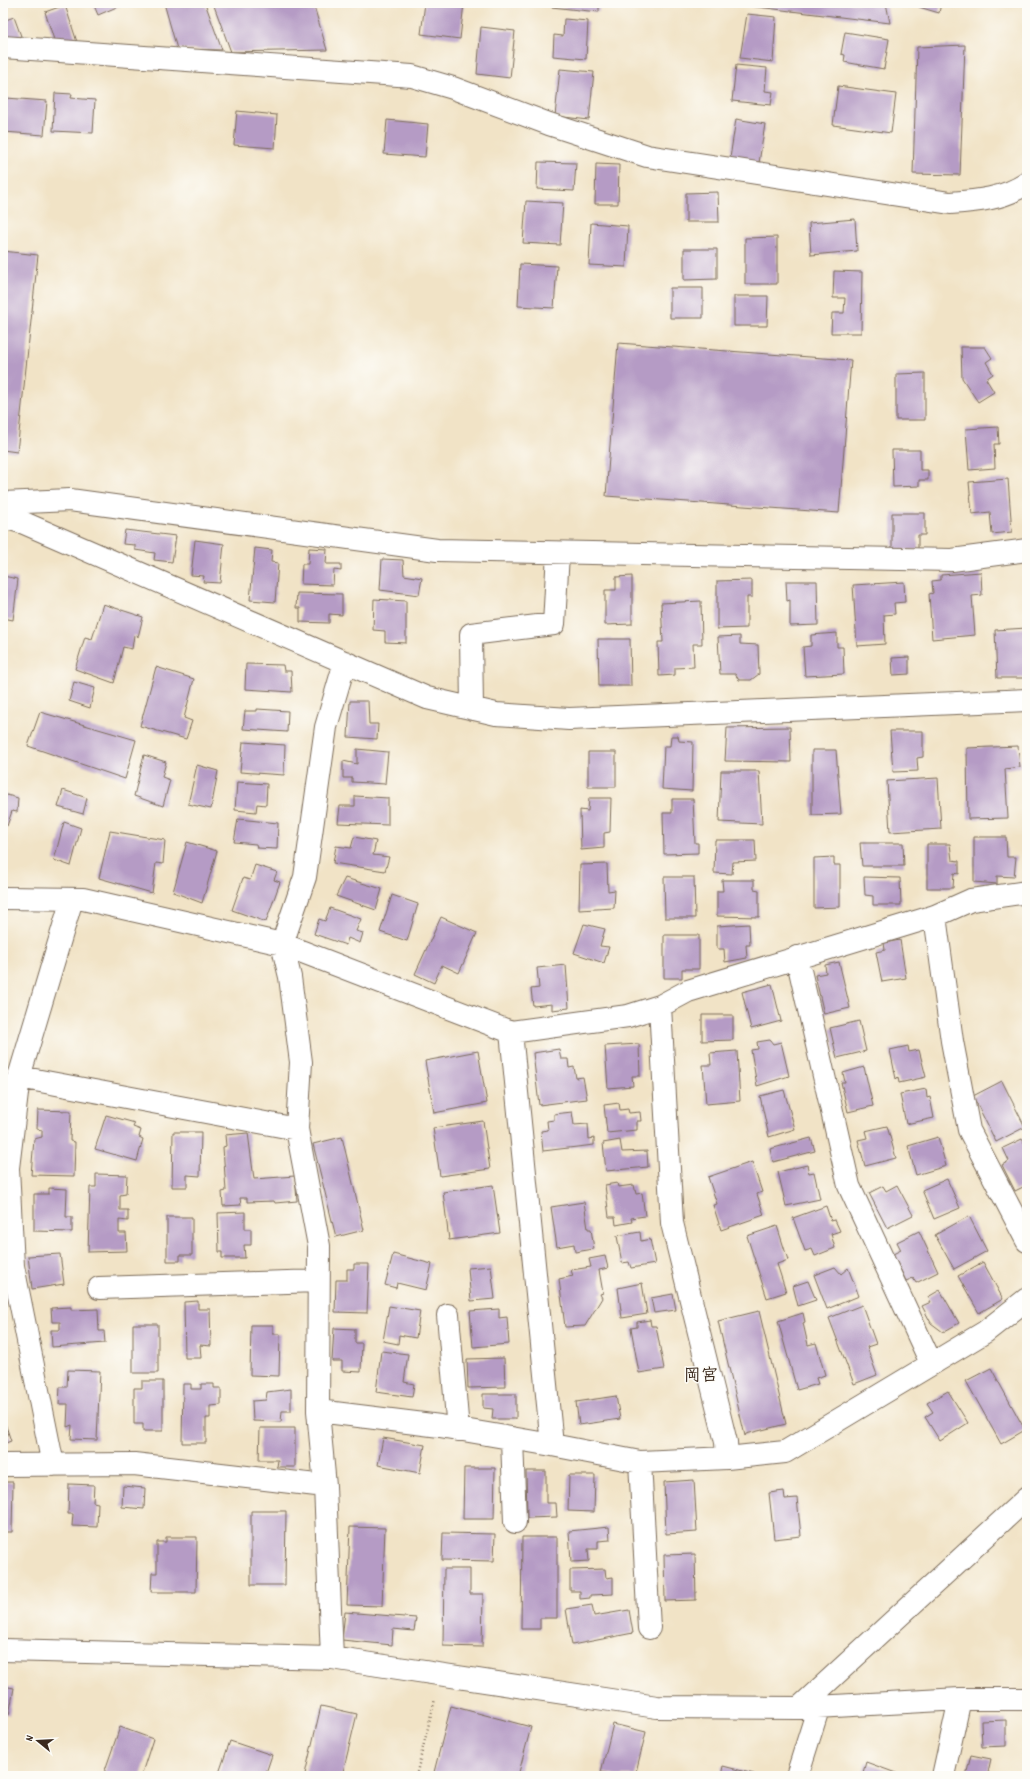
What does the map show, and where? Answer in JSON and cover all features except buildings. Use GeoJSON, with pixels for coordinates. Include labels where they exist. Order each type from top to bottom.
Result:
{"type":"FeatureCollection","features":[{"type":"Feature","properties":{"kind":"street"},"geometry":{"type":"LineString","coordinates":[[3,47],[412,76],[453,88],[549,124],[647,156],[950,203],[985,201],[1019,189],[1027,183]]}},
{"type":"Feature","properties":{"kind":"street"},"geometry":{"type":"LineString","coordinates":[[3,503],[70,500],[437,550],[952,560],[1027,550]]}},
{"type":"Feature","properties":{"kind":"street"},"geometry":{"type":"LineString","coordinates":[[3,517],[24,523],[427,698],[496,714],[569,719],[1027,700]]}},
{"type":"Feature","properties":{"kind":"street"},"geometry":{"type":"LineString","coordinates":[[472,709],[471,634],[554,624],[558,553]]}},
{"type":"Feature","properties":{"kind":"street"},"geometry":{"type":"LineString","coordinates":[[332,1658],[325,1486],[318,1411],[319,1246],[297,1129],[301,1062],[290,977],[282,944],[305,877],[326,727],[345,662]]}},
{"type":"Feature","properties":{"kind":"street"},"geometry":{"type":"LineString","coordinates":[[3,898],[83,899],[282,944],[511,1032],[628,1016],[660,1006],[688,991],[935,916],[972,900],[1027,892]]}},
{"type":"Feature","properties":{"kind":"street"},"geometry":{"type":"LineString","coordinates":[[53,1465],[13,1266],[6,1168],[19,1077],[72,899]]}},
{"type":"Feature","properties":{"kind":"street"},"geometry":{"type":"LineString","coordinates":[[935,916],[952,1041],[969,1130],[1027,1241]]}},
{"type":"Feature","properties":{"kind":"street"},"geometry":{"type":"LineString","coordinates":[[797,957],[849,1186],[931,1363]]}},
{"type":"Feature","properties":{"kind":"street"},"geometry":{"type":"LineString","coordinates":[[660,1006],[672,1223],[726,1442],[727,1458]]}},
{"type":"Feature","properties":{"kind":"street"},"geometry":{"type":"LineString","coordinates":[[511,1032],[552,1445]]}},
{"type":"Feature","properties":{"kind":"street"},"geometry":{"type":"LineString","coordinates":[[19,1077],[297,1129]]}},
{"type":"Feature","properties":{"kind":"street"},"geometry":{"type":"LineString","coordinates":[[99,1288],[318,1281]]}},
{"type":"Feature","properties":{"kind":"street"},"geometry":{"type":"LineString","coordinates":[[318,1411],[440,1426],[640,1462],[727,1458],[785,1452],[931,1363],[985,1332],[1027,1299]]}},
{"type":"Feature","properties":{"kind":"street"},"geometry":{"type":"LineString","coordinates":[[448,1315],[458,1430]]}},
{"type":"Feature","properties":{"kind":"street"},"geometry":{"type":"LineString","coordinates":[[512,1438],[515,1522]]}},
{"type":"Feature","properties":{"kind":"street"},"geometry":{"type":"LineString","coordinates":[[640,1462],[650,1628]]}},
{"type":"Feature","properties":{"kind":"street"},"geometry":{"type":"LineString","coordinates":[[3,1465],[134,1464],[325,1486]]}},
{"type":"Feature","properties":{"kind":"street"},"geometry":{"type":"LineString","coordinates":[[797,1776],[809,1707],[1027,1498]]}},
{"type":"Feature","properties":{"kind":"street"},"geometry":{"type":"LineString","coordinates":[[3,1650],[332,1658],[441,1676],[657,1707],[809,1707],[960,1699],[1027,1699]]}},
{"type":"Feature","properties":{"kind":"street"},"geometry":{"type":"LineString","coordinates":[[943,1776],[960,1699]]}},
{"type":"Feature","properties":{"kind":"path"},"geometry":{"type":"LineString","coordinates":[[416,1776],[441,1676]]}},
{"type":"Feature","properties":{"kind":"district","name":"岡宮"},"geometry":{"type":"Point","coordinates":[701,1377]}}]}
